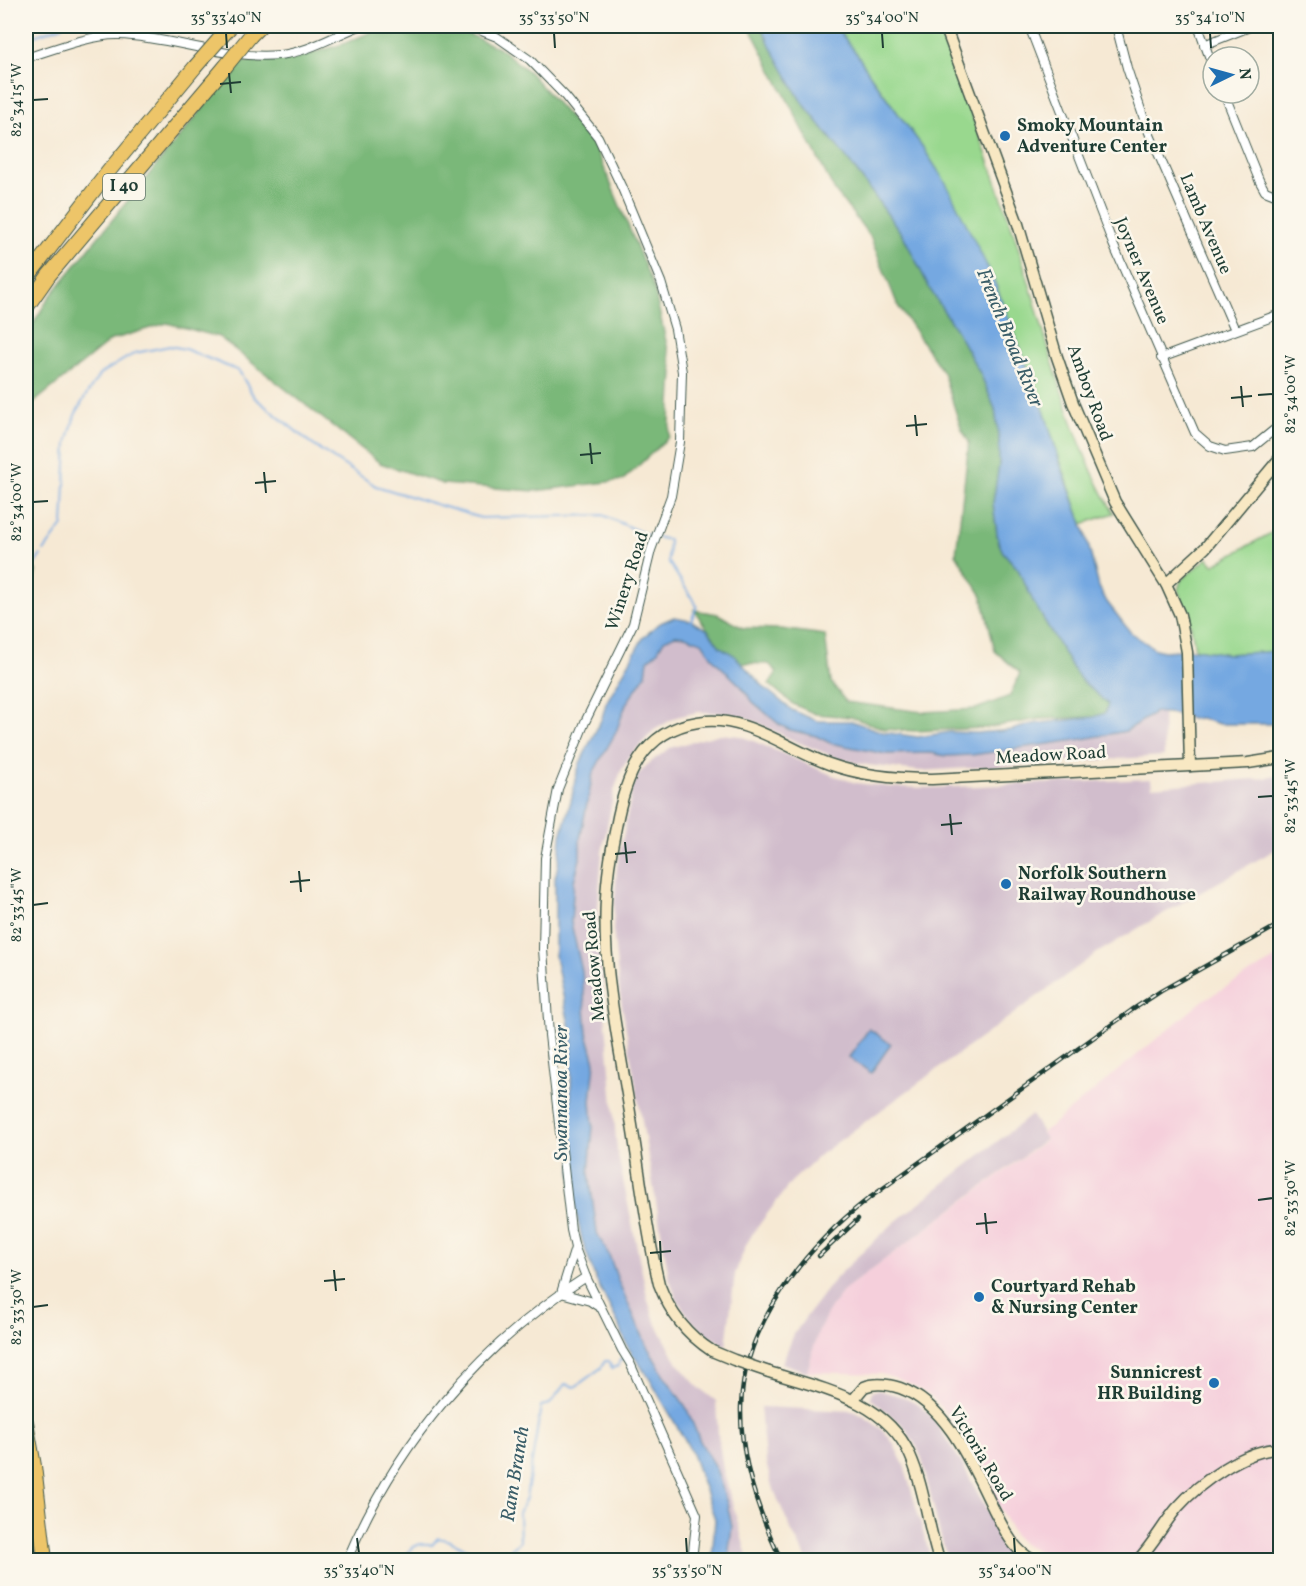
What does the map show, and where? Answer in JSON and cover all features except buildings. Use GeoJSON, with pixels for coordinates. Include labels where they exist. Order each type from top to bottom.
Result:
{"type":"FeatureCollection","features":[{"type":"Feature","properties":{"kind":"highway","name":"I 40"},"geometry":{"type":"LineString","coordinates":[[26,279],[108,172],[231,26]]}},
{"type":"Feature","properties":{"kind":"highway","name":"I 40"},"geometry":{"type":"LineString","coordinates":[[26,308],[49,275],[256,30]]}},
{"type":"Feature","properties":{"kind":"highway"},"geometry":{"type":"LineString","coordinates":[[26,1422],[34,1466],[45,1560]]}},
{"type":"Feature","properties":{"kind":"highway"},"geometry":{"type":"LineString","coordinates":[[26,1552],[26,1560]]}},
{"type":"Feature","properties":{"kind":"main road","name":"Amboy Road"},"geometry":{"type":"LineString","coordinates":[[945,26],[1018,224],[1072,403],[1115,501],[1177,606],[1187,652],[1190,766]]}},
{"type":"Feature","properties":{"kind":"main road"},"geometry":{"type":"LineString","coordinates":[[1166,584],[1205,548],[1281,458]]}},
{"type":"Feature","properties":{"kind":"main road","name":"Meadow Road"},"geometry":{"type":"LineString","coordinates":[[939,1560],[917,1476],[905,1446],[885,1421],[853,1400],[712,1351],[679,1322],[659,1284],[609,973],[605,909],[610,862],[622,796],[628,778],[639,758],[656,741],[670,732],[697,722],[718,721],[748,727],[831,765],[893,778],[1160,768],[1248,763],[1281,758]]}},
{"type":"Feature","properties":{"kind":"main road"},"geometry":{"type":"LineString","coordinates":[[1160,768],[1177,760],[1189,740]]}},
{"type":"Feature","properties":{"kind":"main road","name":"Victoria Road"},"geometry":{"type":"LineString","coordinates":[[853,1400],[864,1387],[883,1384],[912,1393],[933,1408],[946,1423],[966,1456],[1008,1536],[1023,1554],[1033,1560]]}},
{"type":"Feature","properties":{"kind":"main road"},"geometry":{"type":"LineString","coordinates":[[1138,1560],[1150,1548],[1178,1508],[1208,1481],[1254,1453],[1281,1449]]}},
{"type":"Feature","properties":{"kind":"street"},"geometry":{"type":"LineString","coordinates":[[26,58],[70,44],[117,35],[252,55],[279,55],[311,49],[360,26]]}},
{"type":"Feature","properties":{"kind":"street","name":"Winery Road"},"geometry":{"type":"LineString","coordinates":[[470,26],[497,37],[530,60],[565,96],[598,137],[648,247],[675,329],[682,372],[680,442],[671,496],[651,550],[633,624],[585,722],[558,789],[545,858],[543,949],[549,1035],[570,1230],[574,1248],[600,1308],[630,1363],[697,1515],[693,1560]]}},
{"type":"Feature","properties":{"kind":"street","name":"Joyner Avenue"},"geometry":{"type":"LineString","coordinates":[[1029,26],[1113,244],[1161,358],[1196,433],[1210,446],[1225,451],[1253,447],[1281,425]]}},
{"type":"Feature","properties":{"kind":"street","name":"Lamb Avenue"},"geometry":{"type":"LineString","coordinates":[[1116,26],[1147,128],[1235,330]]}},
{"type":"Feature","properties":{"kind":"street"},"geometry":{"type":"LineString","coordinates":[[1198,26],[1204,45],[1252,26]]}},
{"type":"Feature","properties":{"kind":"street"},"geometry":{"type":"LineString","coordinates":[[1229,105],[1265,191],[1281,198]]}},
{"type":"Feature","properties":{"kind":"street"},"geometry":{"type":"LineString","coordinates":[[1161,358],[1281,314]]}},
{"type":"Feature","properties":{"kind":"street"},"geometry":{"type":"LineString","coordinates":[[561,1293],[574,1248]]}},
{"type":"Feature","properties":{"kind":"street"},"geometry":{"type":"LineString","coordinates":[[347,1560],[389,1477],[427,1421],[454,1388],[526,1318],[586,1277]]}},
{"type":"Feature","properties":{"kind":"street"},"geometry":{"type":"LineString","coordinates":[[561,1293],[590,1301],[600,1308]]}},
{"type":"Feature","properties":{"kind":"shaded area"},"geometry":{"type":"Polygon","coordinates":[[[675,635],[702,642],[714,660],[741,686],[753,702],[780,725],[790,730],[816,736],[830,743],[886,754],[972,755],[1083,739],[1153,712],[1163,711],[1164,756],[920,771],[840,759],[795,741],[748,718],[730,713],[698,712],[676,717],[654,730],[629,757],[621,771],[614,791],[602,852],[597,921],[617,1151],[648,1301],[655,1321],[678,1364],[697,1386],[716,1401],[723,1469],[748,1560],[731,1560],[729,1549],[732,1527],[716,1469],[647,1346],[609,1255],[597,1233],[589,1173],[593,1126],[591,1101],[594,1085],[593,1051],[587,1033],[582,971],[571,923],[574,881],[580,859],[580,839],[593,773],[616,732],[626,704],[646,674],[648,660],[657,652],[664,640],[675,635]]]}},
{"type":"Feature","properties":{"kind":"shaded area"},"geometry":{"type":"Polygon","coordinates":[[[720,734],[751,740],[856,783],[889,787],[929,788],[1151,779],[1152,787],[1280,775],[1280,847],[1097,953],[821,1154],[791,1182],[746,1245],[735,1274],[726,1346],[705,1333],[691,1320],[676,1298],[669,1277],[620,994],[613,929],[617,867],[633,787],[639,774],[648,764],[670,748],[720,734]]]}},
{"type":"Feature","properties":{"kind":"shaded area"},"geometry":{"type":"Polygon","coordinates":[[[1280,956],[1280,1560],[1059,1560],[1047,1557],[1022,1543],[1014,1535],[950,1418],[931,1396],[904,1381],[881,1374],[807,1372],[818,1332],[830,1308],[845,1289],[1046,1140],[1042,1133],[1205,999],[1280,956]]]}},
{"type":"Feature","properties":{"kind":"shaded area"},"geometry":{"type":"Polygon","coordinates":[[[1031,1115],[1046,1139],[845,1289],[830,1308],[818,1332],[807,1372],[782,1363],[794,1334],[811,1310],[834,1280],[858,1256],[895,1222],[1031,1115]]]}},
{"type":"Feature","properties":{"kind":"shaded area"},"geometry":{"type":"Polygon","coordinates":[[[878,1390],[903,1397],[920,1406],[932,1417],[961,1462],[1004,1542],[1021,1560],[948,1560],[918,1449],[904,1426],[870,1398],[872,1391],[878,1390]]]}},
{"type":"Feature","properties":{"kind":"shaded area"},"geometry":{"type":"Polygon","coordinates":[[[760,1407],[853,1411],[884,1431],[904,1465],[931,1560],[807,1560],[771,1483],[765,1458],[760,1407]]]}},
{"type":"Feature","properties":{"kind":"green space"},"geometry":{"type":"Polygon","coordinates":[[[385,26],[435,26],[460,30],[502,50],[530,73],[595,146],[654,288],[673,372],[669,437],[623,480],[535,491],[443,484],[380,463],[219,337],[167,323],[111,340],[26,409],[26,336],[48,299],[241,61],[293,59],[343,44],[385,26]]]}},
{"type":"Feature","properties":{"kind":"green space"},"geometry":{"type":"Polygon","coordinates":[[[749,26],[762,26],[800,99],[904,237],[931,291],[981,375],[995,409],[999,438],[999,465],[993,503],[998,541],[1003,552],[1018,569],[1034,603],[1072,667],[1081,680],[1108,704],[1105,713],[1094,717],[1039,719],[985,728],[915,731],[885,729],[851,717],[815,714],[793,704],[769,684],[777,672],[769,664],[740,663],[720,647],[694,610],[718,614],[743,628],[781,629],[825,635],[831,682],[846,702],[923,712],[976,709],[1010,696],[1020,673],[995,651],[982,596],[956,554],[969,442],[961,428],[943,372],[898,306],[870,236],[835,191],[749,26]]]}},
{"type":"Feature","properties":{"kind":"green space"},"geometry":{"type":"Polygon","coordinates":[[[835,26],[938,26],[1004,205],[1073,424],[1085,455],[1114,513],[1082,524],[1032,378],[993,278],[919,143],[835,26]]]}},
{"type":"Feature","properties":{"kind":"green space"},"geometry":{"type":"Polygon","coordinates":[[[1280,528],[1280,651],[1228,654],[1195,649],[1191,626],[1178,590],[1181,580],[1208,558],[1213,565],[1280,528]]]}},
{"type":"Feature","properties":{"kind":"green space"},"geometry":{"type":"Polygon","coordinates":[[[26,560],[36,571],[26,610],[26,560]]]}},
{"type":"Feature","properties":{"kind":"water","name":"French Broad River"},"geometry":{"type":"Polygon","coordinates":[[[762,26],[835,26],[946,183],[993,278],[1045,413],[1085,532],[1099,587],[1107,602],[1131,633],[1155,649],[1164,651],[1195,649],[1228,654],[1280,651],[1280,724],[1219,724],[1200,718],[1191,719],[1177,714],[1153,712],[1126,731],[1083,739],[972,755],[886,754],[830,743],[816,736],[790,730],[780,725],[753,702],[741,686],[714,660],[702,642],[675,635],[664,640],[657,652],[648,660],[646,674],[626,704],[616,732],[593,773],[580,839],[580,859],[574,881],[571,923],[582,971],[587,1033],[595,1062],[591,1101],[593,1126],[589,1173],[597,1233],[609,1255],[647,1346],[686,1407],[700,1441],[716,1469],[732,1527],[729,1549],[731,1560],[712,1560],[715,1519],[691,1451],[649,1378],[627,1346],[596,1280],[582,1240],[574,1202],[571,1169],[574,1151],[570,1126],[572,1039],[555,957],[555,878],[561,836],[575,780],[580,763],[602,718],[606,703],[643,638],[658,624],[674,617],[690,620],[708,630],[720,647],[734,655],[765,688],[792,710],[817,721],[851,721],[883,732],[918,737],[950,732],[976,733],[1012,730],[1032,724],[1094,717],[1105,713],[1108,704],[1081,680],[1072,667],[1034,603],[1018,569],[1003,552],[998,541],[993,503],[999,465],[999,438],[995,409],[981,375],[931,291],[904,237],[800,99],[762,26]]]}},
{"type":"Feature","properties":{"kind":"water"},"geometry":{"type":"Polygon","coordinates":[[[869,1029],[891,1044],[871,1073],[849,1057],[869,1029]]]}},
{"type":"Feature","properties":{"kind":"waterway"},"geometry":{"type":"LineString","coordinates":[[26,39],[62,26]]}},
{"type":"Feature","properties":{"kind":"waterway"},"geometry":{"type":"LineString","coordinates":[[44,551],[63,525],[67,443],[75,415],[85,397],[100,374],[135,353],[170,346],[185,349],[239,371],[254,397],[313,445],[376,486],[481,518],[603,515],[647,535],[669,540],[668,561],[697,606],[690,623]]}},
{"type":"Feature","properties":{"kind":"waterway"},"geometry":{"type":"LineString","coordinates":[[26,576],[41,555]]}},
{"type":"Feature","properties":{"kind":"waterway","name":"Ram Branch"},"geometry":{"type":"LineString","coordinates":[[401,1560],[414,1547],[422,1544],[432,1545],[438,1538],[450,1541],[483,1557],[499,1549],[509,1551],[520,1542],[519,1513],[526,1498],[541,1406],[550,1404],[565,1384],[575,1387],[601,1368],[605,1361],[609,1361],[612,1368],[618,1366],[620,1360],[634,1354]]}},
{"type":"Feature","properties":{"kind":"railway"},"geometry":{"type":"LineString","coordinates":[[781,1560],[758,1505],[747,1467],[741,1407],[744,1377],[765,1318],[801,1265],[822,1241],[868,1199],[1132,1010],[1161,991],[1280,924]]}},
{"type":"Feature","properties":{"kind":"railway"},"geometry":{"type":"LineString","coordinates":[[819,1256],[858,1219]]}},
{"type":"Feature","properties":{"kind":"place","name":"Smoky Mountain Adventure Center"},"geometry":{"type":"Point","coordinates":[1005,136]}},
{"type":"Feature","properties":{"kind":"place","name":"Norfolk Southern Railway Roundhouse"},"geometry":{"type":"Point","coordinates":[1006,884]}},
{"type":"Feature","properties":{"kind":"place","name":"Courtyard Rehab & Nursing Center"},"geometry":{"type":"Point","coordinates":[979,1297]}},
{"type":"Feature","properties":{"kind":"place","name":"Sunnicrest HR Building"},"geometry":{"type":"Point","coordinates":[1214,1383]}},
{"type":"Feature","properties":{"kind":"water label","name":"Swannanoa River"},"geometry":{"type":"Point","coordinates":[562,1093]}}]}
